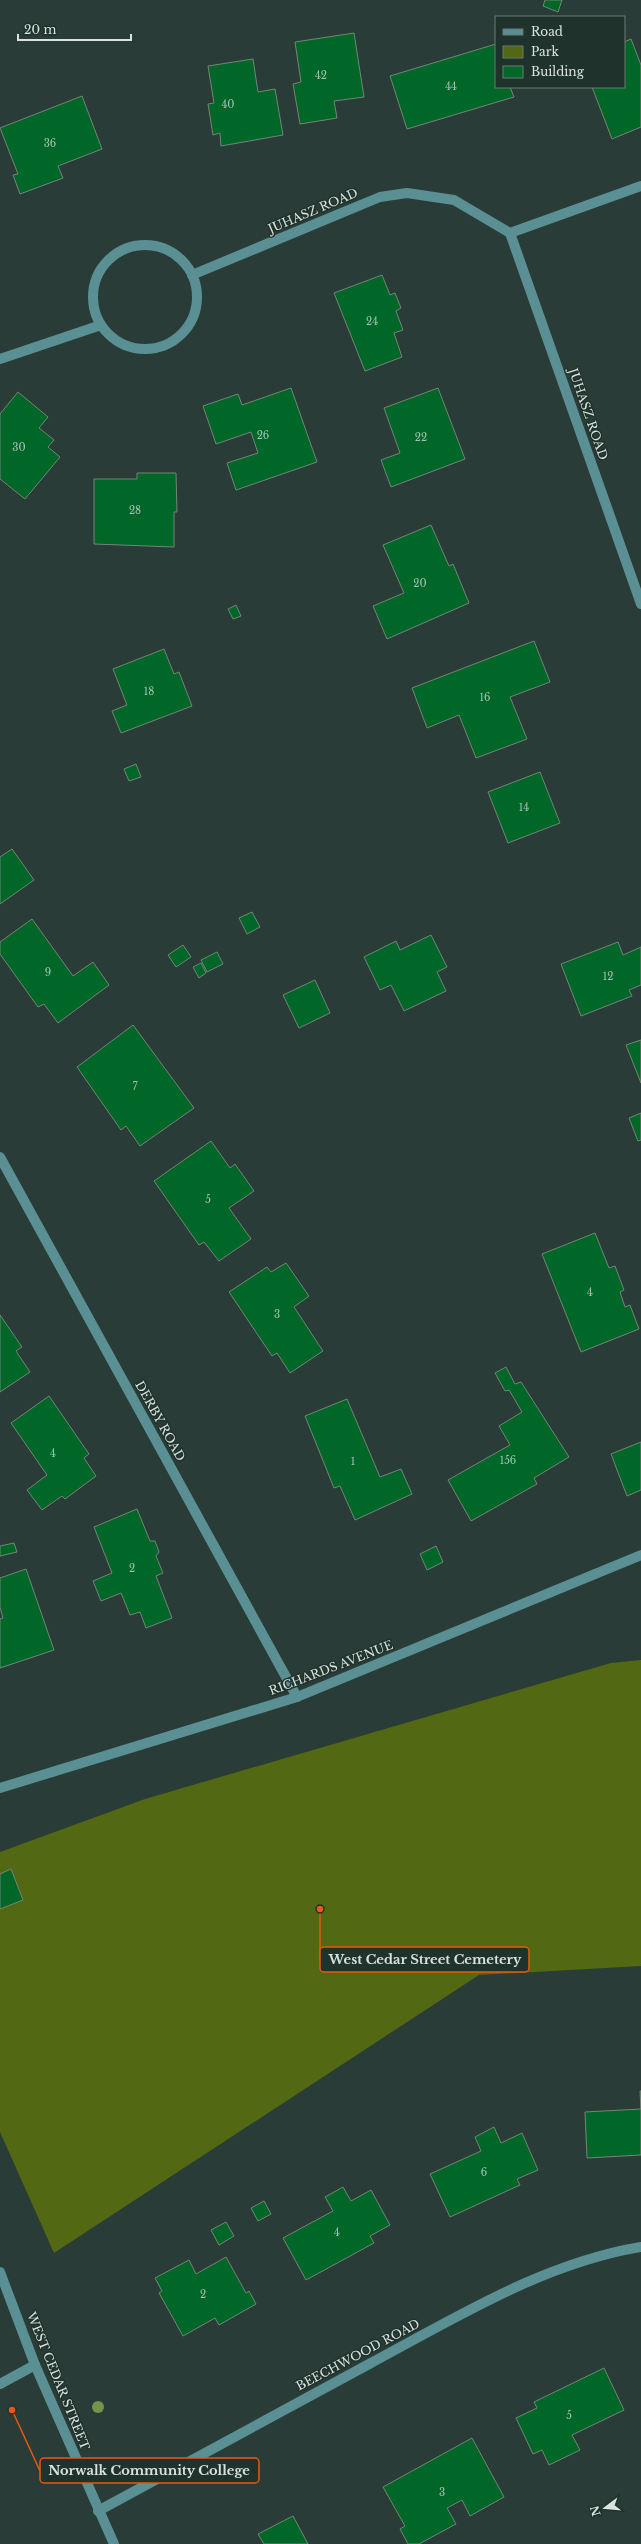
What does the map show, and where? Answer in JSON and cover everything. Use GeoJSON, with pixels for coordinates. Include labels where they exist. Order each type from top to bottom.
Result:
{"type":"FeatureCollection","features":[{"type":"Feature","properties":{"kind":"street"},"geometry":{"type":"LineString","coordinates":[[510,233],[641,186]]}},
{"type":"Feature","properties":{"kind":"street","name":"JUHASZ ROAD"},"geometry":{"type":"LineString","coordinates":[[192,275],[380,197],[407,193],[454,200],[510,233],[641,604]]}},
{"type":"Feature","properties":{"kind":"street"},"geometry":{"type":"LineString","coordinates":[[142,244],[162,247],[180,258],[192,275],[198,295],[195,315],[184,333],[168,345],[148,350],[127,347],[110,336],[97,320],[92,300],[95,279],[106,262],[123,249],[142,244]]}},
{"type":"Feature","properties":{"kind":"street"},"geometry":{"type":"LineString","coordinates":[[0,359],[101,326]]}},
{"type":"Feature","properties":{"kind":"street","name":"DERBY ROAD"},"geometry":{"type":"LineString","coordinates":[[0,1157],[297,1698]]}},
{"type":"Feature","properties":{"kind":"street","name":"RICHARDS AVENUE"},"geometry":{"type":"LineString","coordinates":[[0,1788],[297,1698],[641,1555]]}},
{"type":"Feature","properties":{"kind":"street","name":"BEECHWOOD ROAD"},"geometry":{"type":"LineString","coordinates":[[98,2511],[454,2318],[517,2286],[585,2260],[641,2247]]}},
{"type":"Feature","properties":{"kind":"street","name":"WEST CEDAR STREET"},"geometry":{"type":"LineString","coordinates":[[0,2272],[35,2365],[98,2511],[114,2544]]}},
{"type":"Feature","properties":{"kind":"street"},"geometry":{"type":"LineString","coordinates":[[0,2384],[35,2365]]}},
{"type":"Feature","properties":{"kind":"green space"},"geometry":{"type":"Polygon","coordinates":[[[641,1660],[641,1966],[479,1975],[54,2253],[0,2132],[0,1852],[145,1799],[611,1663],[641,1660]]]}},
{"type":"Feature","properties":{"kind":"building"},"geometry":{"type":"Polygon","coordinates":[[[545,0],[562,0],[558,12],[543,6],[545,0]]]}},
{"type":"Feature","properties":{"kind":"building"},"geometry":{"type":"Polygon","coordinates":[[[354,33],[364,97],[334,101],[337,118],[300,124],[293,84],[301,82],[295,42],[354,33]]]}},
{"type":"Feature","properties":{"kind":"building"},"geometry":{"type":"Polygon","coordinates":[[[631,39],[641,65],[641,127],[612,139],[592,88],[625,88],[625,42],[631,39]]]}},
{"type":"Feature","properties":{"kind":"building"},"geometry":{"type":"Polygon","coordinates":[[[495,44],[495,88],[510,88],[514,97],[407,129],[390,76],[495,44]]]}},
{"type":"Feature","properties":{"kind":"building"},"geometry":{"type":"Polygon","coordinates":[[[253,59],[258,92],[275,89],[283,135],[221,146],[220,133],[213,135],[208,104],[214,103],[208,66],[253,59]]]}},
{"type":"Feature","properties":{"kind":"building"},"geometry":{"type":"Polygon","coordinates":[[[82,96],[102,149],[58,166],[63,178],[20,194],[13,175],[18,174],[0,128],[82,96]]]}},
{"type":"Feature","properties":{"kind":"building"},"geometry":{"type":"Polygon","coordinates":[[[382,275],[390,295],[395,293],[401,308],[396,311],[403,330],[394,333],[402,357],[365,371],[334,293],[382,275]]]}},
{"type":"Feature","properties":{"kind":"building"},"geometry":{"type":"Polygon","coordinates":[[[291,388],[317,462],[236,490],[227,463],[258,453],[251,432],[216,444],[203,406],[238,394],[242,405],[291,388]]]}},
{"type":"Feature","properties":{"kind":"building"},"geometry":{"type":"Polygon","coordinates":[[[438,388],[465,459],[391,487],[381,460],[400,453],[384,408],[438,388]]]}},
{"type":"Feature","properties":{"kind":"building"},"geometry":{"type":"Polygon","coordinates":[[[18,392],[48,417],[39,428],[54,440],[48,447],[60,457],[25,499],[0,479],[0,414],[18,392]]]}},
{"type":"Feature","properties":{"kind":"building"},"geometry":{"type":"Polygon","coordinates":[[[137,473],[176,473],[177,512],[174,512],[174,547],[94,544],[94,479],[137,479],[137,473]]]}},
{"type":"Feature","properties":{"kind":"building"},"geometry":{"type":"Polygon","coordinates":[[[431,525],[449,566],[453,564],[469,603],[387,639],[373,606],[404,593],[383,545],[431,525]]]}},
{"type":"Feature","properties":{"kind":"building"},"geometry":{"type":"Polygon","coordinates":[[[236,605],[241,616],[233,619],[228,609],[236,605]]]}},
{"type":"Feature","properties":{"kind":"building"},"geometry":{"type":"Polygon","coordinates":[[[534,641],[550,682],[510,697],[527,739],[476,758],[459,715],[427,728],[412,688],[534,641]]]}},
{"type":"Feature","properties":{"kind":"building"},"geometry":{"type":"Polygon","coordinates":[[[164,649],[174,674],[179,672],[192,706],[121,733],[112,711],[127,705],[113,669],[164,649]]]}},
{"type":"Feature","properties":{"kind":"building"},"geometry":{"type":"Polygon","coordinates":[[[136,764],[141,777],[129,781],[124,769],[136,764]]]}},
{"type":"Feature","properties":{"kind":"building"},"geometry":{"type":"Polygon","coordinates":[[[540,772],[560,823],[508,843],[488,792],[540,772]]]}},
{"type":"Feature","properties":{"kind":"building"},"geometry":{"type":"Polygon","coordinates":[[[12,849],[34,880],[0,904],[0,857],[12,849]]]}},
{"type":"Feature","properties":{"kind":"building"},"geometry":{"type":"Polygon","coordinates":[[[252,912],[260,927],[247,934],[239,918],[252,912]]]}},
{"type":"Feature","properties":{"kind":"building"},"geometry":{"type":"Polygon","coordinates":[[[32,919],[73,976],[93,962],[109,985],[58,1023],[44,1004],[38,1007],[0,954],[0,942],[32,919]]]}},
{"type":"Feature","properties":{"kind":"building"},"geometry":{"type":"Polygon","coordinates":[[[431,935],[447,967],[437,972],[446,991],[404,1011],[391,985],[380,990],[364,957],[396,941],[400,950],[431,935]]]}},
{"type":"Feature","properties":{"kind":"building"},"geometry":{"type":"Polygon","coordinates":[[[618,942],[623,955],[641,947],[641,985],[629,990],[632,996],[581,1016],[561,964],[618,942]]]}},
{"type":"Feature","properties":{"kind":"building"},"geometry":{"type":"Polygon","coordinates":[[[183,945],[191,957],[176,967],[168,955],[183,945]]]}},
{"type":"Feature","properties":{"kind":"building"},"geometry":{"type":"Polygon","coordinates":[[[217,952],[223,964],[207,972],[201,960],[217,952]]]}},
{"type":"Feature","properties":{"kind":"building"},"geometry":{"type":"Polygon","coordinates":[[[201,963],[206,973],[199,978],[193,967],[201,963]]]}},
{"type":"Feature","properties":{"kind":"building"},"geometry":{"type":"Polygon","coordinates":[[[315,980],[330,1013],[299,1028],[283,995],[315,980]]]}},
{"type":"Feature","properties":{"kind":"building"},"geometry":{"type":"Polygon","coordinates":[[[133,1025],[194,1108],[140,1146],[126,1126],[121,1130],[77,1067],[133,1025]]]}},
{"type":"Feature","properties":{"kind":"building"},"geometry":{"type":"Polygon","coordinates":[[[641,1040],[641,1083],[626,1045],[641,1040]]]}},
{"type":"Feature","properties":{"kind":"building"},"geometry":{"type":"Polygon","coordinates":[[[641,1113],[641,1140],[638,1141],[629,1118],[641,1113]]]}},
{"type":"Feature","properties":{"kind":"building"},"geometry":{"type":"Polygon","coordinates":[[[211,1141],[230,1168],[235,1164],[254,1191],[229,1208],[251,1239],[219,1261],[204,1242],[199,1245],[154,1181],[211,1141]]]}},
{"type":"Feature","properties":{"kind":"building"},"geometry":{"type":"Polygon","coordinates":[[[595,1233],[609,1268],[615,1266],[624,1290],[620,1292],[625,1307],[630,1305],[639,1329],[581,1352],[542,1254],[595,1233]]]}},
{"type":"Feature","properties":{"kind":"building"},"geometry":{"type":"Polygon","coordinates":[[[286,1263],[309,1296],[294,1307],[323,1351],[290,1373],[277,1353],[272,1356],[229,1292],[267,1267],[271,1272],[286,1263]]]}},
{"type":"Feature","properties":{"kind":"building"},"geometry":{"type":"Polygon","coordinates":[[[0,1315],[22,1347],[16,1351],[30,1372],[0,1392],[0,1315]]]}},
{"type":"Feature","properties":{"kind":"building"},"geometry":{"type":"Polygon","coordinates":[[[506,1367],[515,1384],[521,1382],[569,1457],[534,1478],[537,1484],[471,1521],[448,1480],[510,1445],[499,1426],[522,1412],[509,1390],[505,1391],[495,1373],[506,1367]]]}},
{"type":"Feature","properties":{"kind":"building"},"geometry":{"type":"Polygon","coordinates":[[[49,1396],[89,1454],[84,1458],[96,1476],[65,1499],[62,1496],[42,1510],[27,1490],[47,1475],[11,1423],[49,1396]]]}},
{"type":"Feature","properties":{"kind":"building"},"geometry":{"type":"Polygon","coordinates":[[[347,1399],[380,1477],[401,1469],[412,1494],[355,1520],[340,1486],[334,1488],[305,1416],[347,1399]]]}},
{"type":"Feature","properties":{"kind":"building"},"geometry":{"type":"Polygon","coordinates":[[[641,1442],[641,1490],[627,1496],[611,1454],[641,1442]]]}},
{"type":"Feature","properties":{"kind":"building"},"geometry":{"type":"Polygon","coordinates":[[[137,1509],[150,1541],[155,1541],[159,1552],[156,1556],[163,1573],[156,1576],[172,1618],[146,1628],[140,1612],[130,1615],[121,1593],[101,1601],[93,1581],[112,1573],[94,1527],[137,1509]]]}},
{"type":"Feature","properties":{"kind":"building"},"geometry":{"type":"Polygon","coordinates":[[[14,1543],[17,1552],[0,1556],[0,1546],[14,1543]]]}},
{"type":"Feature","properties":{"kind":"building"},"geometry":{"type":"Polygon","coordinates":[[[436,1546],[443,1562],[427,1570],[420,1554],[436,1546]]]}},
{"type":"Feature","properties":{"kind":"building"},"geometry":{"type":"Polygon","coordinates":[[[26,1569],[54,1650],[0,1668],[0,1619],[3,1618],[0,1607],[0,1578],[26,1569]]]}},
{"type":"Feature","properties":{"kind":"building"},"geometry":{"type":"Polygon","coordinates":[[[11,1869],[23,1900],[0,1909],[0,1874],[11,1869]]]}},
{"type":"Feature","properties":{"kind":"building"},"geometry":{"type":"Polygon","coordinates":[[[641,2109],[641,2155],[587,2158],[585,2112],[641,2109]]]}},
{"type":"Feature","properties":{"kind":"building"},"geometry":{"type":"Polygon","coordinates":[[[494,2127],[501,2143],[522,2133],[538,2170],[517,2179],[520,2185],[450,2217],[430,2174],[481,2151],[475,2137],[494,2127]]]}},
{"type":"Feature","properties":{"kind":"building"},"geometry":{"type":"Polygon","coordinates":[[[343,2187],[351,2201],[371,2190],[390,2225],[370,2236],[374,2243],[306,2280],[283,2238],[333,2211],[325,2197],[343,2187]]]}},
{"type":"Feature","properties":{"kind":"building"},"geometry":{"type":"Polygon","coordinates":[[[264,2201],[271,2214],[258,2221],[251,2208],[264,2201]]]}},
{"type":"Feature","properties":{"kind":"building"},"geometry":{"type":"Polygon","coordinates":[[[226,2222],[234,2236],[219,2245],[211,2230],[226,2222]]]}},
{"type":"Feature","properties":{"kind":"building"},"geometry":{"type":"Polygon","coordinates":[[[226,2257],[246,2293],[249,2291],[256,2304],[219,2325],[215,2318],[183,2336],[159,2293],[162,2291],[155,2278],[189,2260],[196,2274],[226,2257]]]}},
{"type":"Feature","properties":{"kind":"building"},"geometry":{"type":"Polygon","coordinates":[[[604,2368],[624,2410],[572,2435],[580,2450],[549,2465],[542,2450],[533,2454],[516,2418],[537,2408],[534,2402],[604,2368]]]}},
{"type":"Feature","properties":{"kind":"building"},"geometry":{"type":"Polygon","coordinates":[[[472,2438],[504,2497],[470,2516],[462,2500],[447,2508],[456,2524],[419,2544],[408,2544],[400,2529],[405,2526],[383,2487],[472,2438]]]}},
{"type":"Feature","properties":{"kind":"building"},"geometry":{"type":"Polygon","coordinates":[[[293,2516],[308,2544],[264,2544],[258,2534],[293,2516]]]}},
{"type":"Feature","properties":{"kind":"place","name":"West Cedar Street Cemetery"},"geometry":{"type":"Point","coordinates":[320,1909]}},
{"type":"Feature","properties":{"kind":"place","name":"Norwalk Community College"},"geometry":{"type":"Point","coordinates":[12,2410]}}]}
